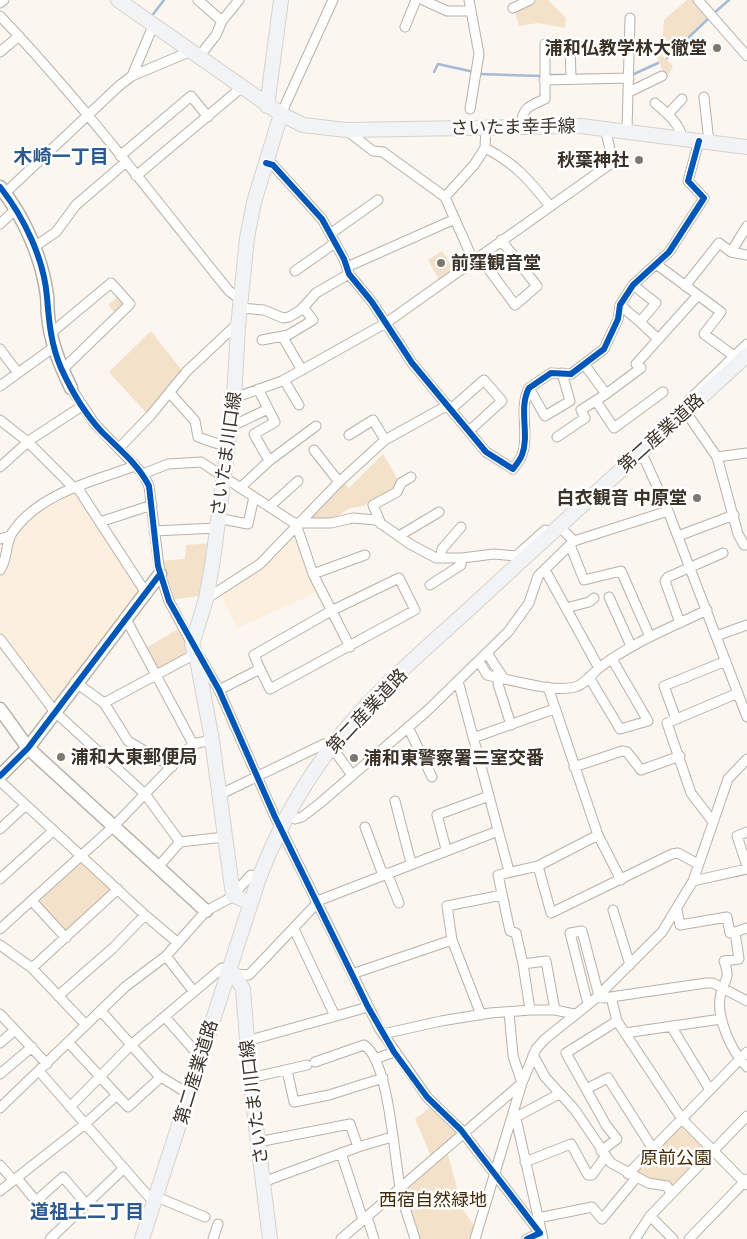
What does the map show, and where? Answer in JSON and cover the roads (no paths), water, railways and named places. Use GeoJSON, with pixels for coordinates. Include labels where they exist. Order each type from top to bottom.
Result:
{"type":"FeatureCollection","features":[{"type":"Feature","properties":{"kind":"main road"},"geometry":{"type":"LineString","coordinates":[[118,0],[241,88],[281,114]]}},
{"type":"Feature","properties":{"kind":"main road"},"geometry":{"type":"LineString","coordinates":[[267,106],[281,0]]}},
{"type":"Feature","properties":{"kind":"main road","name":"さいたま幸手線"},"geometry":{"type":"LineString","coordinates":[[281,114],[303,125],[346,130],[562,125],[627,130],[747,148]]}},
{"type":"Feature","properties":{"kind":"main road","name":"さいたま川口線"},"geometry":{"type":"LineString","coordinates":[[234,896],[224,837],[212,740],[194,650],[206,600],[234,398],[240,304],[249,229],[254,202],[281,114]]}},
{"type":"Feature","properties":{"kind":"main road","name":"第二産業道路"},"geometry":{"type":"LineString","coordinates":[[151,1239],[159,1200],[201,1058],[283,832],[300,792],[361,712],[741,355]]}},
{"type":"Feature","properties":{"kind":"main road","name":"第二産業道路"},"geometry":{"type":"LineString","coordinates":[[142,1239],[159,1200],[233,973],[250,903],[259,878],[283,832],[295,819],[333,751],[383,702],[570,539],[646,460],[747,366]]}},
{"type":"Feature","properties":{"kind":"main road"},"geometry":{"type":"LineString","coordinates":[[234,896],[250,903]]}},
{"type":"Feature","properties":{"kind":"main road","name":"さいたま川口線"},"geometry":{"type":"LineString","coordinates":[[233,973],[243,989],[246,1041],[270,1239]]}},
{"type":"Feature","properties":{"kind":"street"},"geometry":{"type":"LineString","coordinates":[[0,3],[4,0]]}},
{"type":"Feature","properties":{"kind":"street"},"geometry":{"type":"LineString","coordinates":[[198,0],[222,21]]}},
{"type":"Feature","properties":{"kind":"street"},"geometry":{"type":"LineString","coordinates":[[240,0],[222,21],[216,36],[194,55],[132,76],[120,85],[90,115],[2,190],[16,209],[34,247],[47,296],[54,347],[62,370],[71,388],[94,423],[143,474],[149,486],[160,574],[169,601],[194,650],[219,690],[283,832],[368,1008],[394,1052],[427,1096],[463,1133],[541,1236]]}},
{"type":"Feature","properties":{"kind":"street"},"geometry":{"type":"LineString","coordinates":[[281,114],[333,0]]}},
{"type":"Feature","properties":{"kind":"street"},"geometry":{"type":"LineString","coordinates":[[405,27],[416,0]]}},
{"type":"Feature","properties":{"kind":"street"},"geometry":{"type":"LineString","coordinates":[[423,0],[447,11],[471,12]]}},
{"type":"Feature","properties":{"kind":"street"},"geometry":{"type":"LineString","coordinates":[[469,0],[479,54],[470,109]]}},
{"type":"Feature","properties":{"kind":"street"},"geometry":{"type":"LineString","coordinates":[[513,8],[530,0]]}},
{"type":"Feature","properties":{"kind":"street"},"geometry":{"type":"LineString","coordinates":[[698,0],[747,56]]}},
{"type":"Feature","properties":{"kind":"street"},"geometry":{"type":"LineString","coordinates":[[0,16],[90,115],[136,176],[240,304],[264,310],[284,318],[303,307],[316,293],[348,270],[455,218]]}},
{"type":"Feature","properties":{"kind":"street"},"geometry":{"type":"LineString","coordinates":[[627,130],[630,18]]}},
{"type":"Feature","properties":{"kind":"street"},"geometry":{"type":"LineString","coordinates":[[132,76],[153,26]]}},
{"type":"Feature","properties":{"kind":"street"},"geometry":{"type":"LineString","coordinates":[[0,52],[19,36]]}},
{"type":"Feature","properties":{"kind":"street"},"geometry":{"type":"LineString","coordinates":[[521,126],[526,107],[545,99],[545,44],[570,43],[571,79]]}},
{"type":"Feature","properties":{"kind":"street"},"geometry":{"type":"LineString","coordinates":[[629,92],[662,76]]}},
{"type":"Feature","properties":{"kind":"street"},"geometry":{"type":"LineString","coordinates":[[544,80],[629,78]]}},
{"type":"Feature","properties":{"kind":"street"},"geometry":{"type":"LineString","coordinates":[[136,176],[241,88]]}},
{"type":"Feature","properties":{"kind":"street"},"geometry":{"type":"LineString","coordinates":[[34,247],[56,232],[76,206],[191,96],[208,117]]}},
{"type":"Feature","properties":{"kind":"street"},"geometry":{"type":"LineString","coordinates":[[266,162],[273,165],[322,219],[348,270],[412,363],[486,452],[513,469],[522,455],[524,442],[523,412],[529,388],[551,372],[572,374],[604,349],[618,319],[620,305],[633,285],[669,252],[704,198],[688,180],[704,141],[704,97]]}},
{"type":"Feature","properties":{"kind":"street"},"geometry":{"type":"LineString","coordinates":[[668,114],[682,99]]}},
{"type":"Feature","properties":{"kind":"street"},"geometry":{"type":"LineString","coordinates":[[655,102],[668,114],[681,132],[682,138]]}},
{"type":"Feature","properties":{"kind":"street"},"geometry":{"type":"LineString","coordinates":[[445,198],[474,166],[486,148],[486,127]]}},
{"type":"Feature","properties":{"kind":"street"},"geometry":{"type":"LineString","coordinates":[[234,398],[284,380],[386,323],[613,162],[604,128]]}},
{"type":"Feature","properties":{"kind":"street"},"geometry":{"type":"LineString","coordinates":[[346,130],[373,150],[383,152],[445,198],[476,258],[514,305],[537,286],[501,240]]}},
{"type":"Feature","properties":{"kind":"street"},"geometry":{"type":"LineString","coordinates":[[486,148],[507,159],[526,176],[550,206]]}},
{"type":"Feature","properties":{"kind":"street"},"geometry":{"type":"LineString","coordinates":[[330,234],[378,200]]}},
{"type":"Feature","properties":{"kind":"street"},"geometry":{"type":"LineString","coordinates":[[0,224],[16,209]]}},
{"type":"Feature","properties":{"kind":"street"},"geometry":{"type":"LineString","coordinates":[[731,252],[747,226]]}},
{"type":"Feature","properties":{"kind":"street"},"geometry":{"type":"LineString","coordinates":[[295,271],[335,243]]}},
{"type":"Feature","properties":{"kind":"street"},"geometry":{"type":"LineString","coordinates":[[685,286],[719,243],[731,252],[747,255]]}},
{"type":"Feature","properties":{"kind":"street"},"geometry":{"type":"LineString","coordinates":[[656,264],[721,312],[704,334],[741,355]]}},
{"type":"Feature","properties":{"kind":"street"},"geometry":{"type":"LineString","coordinates":[[51,333],[111,283],[130,304],[62,370]]}},
{"type":"Feature","properties":{"kind":"street"},"geometry":{"type":"LineString","coordinates":[[633,285],[656,304],[640,322]]}},
{"type":"Feature","properties":{"kind":"street"},"geometry":{"type":"LineString","coordinates":[[557,438],[585,418],[581,410],[606,394],[639,366],[658,339],[698,295]]}},
{"type":"Feature","properties":{"kind":"street"},"geometry":{"type":"LineString","coordinates":[[620,305],[658,339]]}},
{"type":"Feature","properties":{"kind":"street"},"geometry":{"type":"LineString","coordinates":[[262,340],[288,335],[313,320],[303,307]]}},
{"type":"Feature","properties":{"kind":"street"},"geometry":{"type":"LineString","coordinates":[[119,448],[188,371],[235,326],[238,327]]}},
{"type":"Feature","properties":{"kind":"street"},"geometry":{"type":"LineString","coordinates":[[282,336],[302,370]]}},
{"type":"Feature","properties":{"kind":"street"},"geometry":{"type":"LineString","coordinates":[[143,474],[168,464],[201,462],[268,507],[299,525],[353,518],[376,520],[399,536],[440,558],[462,558],[494,554],[516,556],[741,355],[747,344]]}},
{"type":"Feature","properties":{"kind":"street"},"geometry":{"type":"LineString","coordinates":[[0,386],[50,348],[54,347]]}},
{"type":"Feature","properties":{"kind":"street"},"geometry":{"type":"LineString","coordinates":[[0,349],[18,373]]}},
{"type":"Feature","properties":{"kind":"street"},"geometry":{"type":"LineString","coordinates":[[584,364],[606,394]]}},
{"type":"Feature","properties":{"kind":"street"},"geometry":{"type":"LineString","coordinates":[[529,388],[545,416],[570,402],[562,373]]}},
{"type":"Feature","properties":{"kind":"street"},"geometry":{"type":"LineString","coordinates":[[284,380],[300,405]]}},
{"type":"Feature","properties":{"kind":"street"},"geometry":{"type":"LineString","coordinates":[[206,600],[260,564],[339,482],[386,440],[450,407],[484,380],[502,401],[468,431]]}},
{"type":"Feature","properties":{"kind":"street"},"geometry":{"type":"LineString","coordinates":[[258,389],[275,422],[254,434],[269,461]]}},
{"type":"Feature","properties":{"kind":"street"},"geometry":{"type":"LineString","coordinates":[[170,392],[195,422],[198,437],[227,447]]}},
{"type":"Feature","properties":{"kind":"street"},"geometry":{"type":"LineString","coordinates":[[596,401],[614,428],[663,392]]}},
{"type":"Feature","properties":{"kind":"street"},"geometry":{"type":"LineString","coordinates":[[0,467],[28,442],[82,406]]}},
{"type":"Feature","properties":{"kind":"street"},"geometry":{"type":"LineString","coordinates":[[230,427],[268,409]]}},
{"type":"Feature","properties":{"kind":"street"},"geometry":{"type":"LineString","coordinates":[[690,418],[717,457],[738,534],[744,545],[747,545]]}},
{"type":"Feature","properties":{"kind":"street"},"geometry":{"type":"LineString","coordinates":[[0,420],[28,442],[75,487],[146,593]]}},
{"type":"Feature","properties":{"kind":"street"},"geometry":{"type":"LineString","coordinates":[[349,435],[373,420],[386,440]]}},
{"type":"Feature","properties":{"kind":"street"},"geometry":{"type":"LineString","coordinates":[[240,488],[269,461],[316,426]]}},
{"type":"Feature","properties":{"kind":"street"},"geometry":{"type":"LineString","coordinates":[[314,450],[339,482]]}},
{"type":"Feature","properties":{"kind":"street"},"geometry":{"type":"LineString","coordinates":[[717,457],[746,456]]}},
{"type":"Feature","properties":{"kind":"street"},"geometry":{"type":"LineString","coordinates":[[646,460],[678,536],[747,716]]}},
{"type":"Feature","properties":{"kind":"street"},"geometry":{"type":"LineString","coordinates":[[0,570],[10,536],[22,519],[38,505],[75,487],[132,467],[134,464]]}},
{"type":"Feature","properties":{"kind":"street"},"geometry":{"type":"LineString","coordinates":[[381,524],[373,505],[397,492],[401,483],[411,477]]}},
{"type":"Feature","properties":{"kind":"street"},"geometry":{"type":"LineString","coordinates":[[268,507],[298,481]]}},
{"type":"Feature","properties":{"kind":"street"},"geometry":{"type":"LineString","coordinates":[[154,531],[217,523],[248,524],[254,497]]}},
{"type":"Feature","properties":{"kind":"street"},"geometry":{"type":"LineString","coordinates":[[100,522],[152,505]]}},
{"type":"Feature","properties":{"kind":"street"},"geometry":{"type":"LineString","coordinates":[[295,819],[308,813],[408,727],[508,632],[529,603],[538,576],[570,539],[668,511]]}},
{"type":"Feature","properties":{"kind":"street"},"geometry":{"type":"LineString","coordinates":[[399,536],[440,512]]}},
{"type":"Feature","properties":{"kind":"street"},"geometry":{"type":"LineString","coordinates":[[678,536],[734,515]]}},
{"type":"Feature","properties":{"kind":"street"},"geometry":{"type":"LineString","coordinates":[[299,525],[313,574],[350,647]]}},
{"type":"Feature","properties":{"kind":"street"},"geometry":{"type":"LineString","coordinates":[[440,558],[442,549],[461,527]]}},
{"type":"Feature","properties":{"kind":"street"},"geometry":{"type":"LineString","coordinates":[[0,539],[10,536]]}},
{"type":"Feature","properties":{"kind":"street"},"geometry":{"type":"LineString","coordinates":[[570,539],[584,580],[621,571],[650,637]]}},
{"type":"Feature","properties":{"kind":"street"},"geometry":{"type":"LineString","coordinates":[[680,623],[664,581],[668,577],[723,553]]}},
{"type":"Feature","properties":{"kind":"street"},"geometry":{"type":"LineString","coordinates":[[313,574],[365,555]]}},
{"type":"Feature","properties":{"kind":"street"},"geometry":{"type":"LineString","coordinates":[[430,585],[461,565],[462,558]]}},
{"type":"Feature","properties":{"kind":"street"},"geometry":{"type":"LineString","coordinates":[[545,570],[599,668]]}},
{"type":"Feature","properties":{"kind":"street"},"geometry":{"type":"LineString","coordinates":[[0,776],[28,748],[75,682],[160,574]]}},
{"type":"Feature","properties":{"kind":"street"},"geometry":{"type":"LineString","coordinates":[[399,578],[415,610],[270,689],[254,655],[331,611],[399,578]]}},
{"type":"Feature","properties":{"kind":"street"},"geometry":{"type":"LineString","coordinates":[[609,597],[631,646]]}},
{"type":"Feature","properties":{"kind":"street"},"geometry":{"type":"LineString","coordinates":[[566,608],[588,602],[594,598]]}},
{"type":"Feature","properties":{"kind":"street"},"geometry":{"type":"LineString","coordinates":[[479,661],[488,675],[502,679],[548,687],[579,686],[599,668],[631,646],[707,610]]}},
{"type":"Feature","properties":{"kind":"street"},"geometry":{"type":"LineString","coordinates":[[125,617],[193,744]]}},
{"type":"Feature","properties":{"kind":"street"},"geometry":{"type":"LineString","coordinates":[[716,636],[747,625]]}},
{"type":"Feature","properties":{"kind":"street"},"geometry":{"type":"LineString","coordinates":[[0,639],[55,712],[145,794],[180,842]]}},
{"type":"Feature","properties":{"kind":"street"},"geometry":{"type":"LineString","coordinates":[[104,703],[156,675],[194,650]]}},
{"type":"Feature","properties":{"kind":"street"},"geometry":{"type":"LineString","coordinates":[[487,653],[502,679]]}},
{"type":"Feature","properties":{"kind":"street"},"geometry":{"type":"LineString","coordinates":[[589,677],[620,729],[648,722],[612,659]]}},
{"type":"Feature","properties":{"kind":"street"},"geometry":{"type":"LineString","coordinates":[[676,719],[664,686],[726,662]]}},
{"type":"Feature","properties":{"kind":"street"},"geometry":{"type":"LineString","coordinates":[[219,690],[260,669]]}},
{"type":"Feature","properties":{"kind":"street"},"geometry":{"type":"LineString","coordinates":[[502,679],[498,684],[510,725]]}},
{"type":"Feature","properties":{"kind":"street"},"geometry":{"type":"LineString","coordinates":[[458,681],[509,871]]}},
{"type":"Feature","properties":{"kind":"street"},"geometry":{"type":"LineString","coordinates":[[75,682],[104,703],[128,741],[172,767]]}},
{"type":"Feature","properties":{"kind":"street"},"geometry":{"type":"LineString","coordinates":[[548,687],[598,835],[621,880]]}},
{"type":"Feature","properties":{"kind":"street"},"geometry":{"type":"LineString","coordinates":[[713,822],[691,793],[680,756],[671,738],[667,723],[738,692]]}},
{"type":"Feature","properties":{"kind":"street"},"geometry":{"type":"LineString","coordinates":[[0,709],[28,748],[206,910]]}},
{"type":"Feature","properties":{"kind":"street"},"geometry":{"type":"LineString","coordinates":[[473,738],[554,709]]}},
{"type":"Feature","properties":{"kind":"street"},"geometry":{"type":"LineString","coordinates":[[408,727],[432,777]]}},
{"type":"Feature","properties":{"kind":"street"},"geometry":{"type":"LineString","coordinates":[[0,929],[114,826],[193,744],[212,740]]}},
{"type":"Feature","properties":{"kind":"street"},"geometry":{"type":"LineString","coordinates":[[219,795],[324,744],[333,751],[352,775]]}},
{"type":"Feature","properties":{"kind":"street"},"geometry":{"type":"LineString","coordinates":[[574,767],[622,751],[627,752],[641,770],[680,756]]}},
{"type":"Feature","properties":{"kind":"street"},"geometry":{"type":"LineString","coordinates":[[475,1239],[515,1114],[522,1083],[534,1055],[545,1039],[599,996],[662,932],[693,881],[728,779],[747,759]]}},
{"type":"Feature","properties":{"kind":"street"},"geometry":{"type":"LineString","coordinates":[[0,781],[145,915],[178,943]]}},
{"type":"Feature","properties":{"kind":"street"},"geometry":{"type":"LineString","coordinates":[[446,849],[437,815],[488,796]]}},
{"type":"Feature","properties":{"kind":"street"},"geometry":{"type":"LineString","coordinates":[[395,801],[412,863]]}},
{"type":"Feature","properties":{"kind":"street"},"geometry":{"type":"LineString","coordinates":[[0,829],[26,805]]}},
{"type":"Feature","properties":{"kind":"street"},"geometry":{"type":"LineString","coordinates":[[365,827],[399,903]]}},
{"type":"Feature","properties":{"kind":"street"},"geometry":{"type":"LineString","coordinates":[[0,879],[53,831]]}},
{"type":"Feature","properties":{"kind":"street"},"geometry":{"type":"LineString","coordinates":[[70,1107],[131,1045],[222,968],[233,973],[249,975],[320,900],[446,849],[498,831]]}},
{"type":"Feature","properties":{"kind":"street"},"geometry":{"type":"LineString","coordinates":[[693,881],[747,868],[737,836],[747,832]]}},
{"type":"Feature","properties":{"kind":"street"},"geometry":{"type":"LineString","coordinates":[[530,1010],[516,933],[510,931],[498,875],[538,866],[598,835]]}},
{"type":"Feature","properties":{"kind":"street"},"geometry":{"type":"LineString","coordinates":[[158,867],[180,842],[224,837]]}},
{"type":"Feature","properties":{"kind":"street"},"geometry":{"type":"LineString","coordinates":[[538,866],[551,913],[678,853],[698,864]]}},
{"type":"Feature","properties":{"kind":"street"},"geometry":{"type":"LineString","coordinates":[[0,1108],[125,987],[166,956],[206,910],[234,896],[251,875],[259,878]]}},
{"type":"Feature","properties":{"kind":"street"},"geometry":{"type":"LineString","coordinates":[[32,968],[118,890]]}},
{"type":"Feature","properties":{"kind":"street"},"geometry":{"type":"LineString","coordinates":[[481,1015],[452,940],[447,906],[502,895]]}},
{"type":"Feature","properties":{"kind":"street"},"geometry":{"type":"LineString","coordinates":[[32,901],[66,938]]}},
{"type":"Feature","properties":{"kind":"street"},"geometry":{"type":"LineString","coordinates":[[613,910],[630,965]]}},
{"type":"Feature","properties":{"kind":"street"},"geometry":{"type":"LineString","coordinates":[[677,910],[680,925],[727,917],[730,933],[747,928]]}},
{"type":"Feature","properties":{"kind":"street"},"geometry":{"type":"LineString","coordinates":[[58,996],[113,948],[145,915]]}},
{"type":"Feature","properties":{"kind":"street"},"geometry":{"type":"LineString","coordinates":[[294,929],[335,1016]]}},
{"type":"Feature","properties":{"kind":"street"},"geometry":{"type":"LineString","coordinates":[[588,1004],[570,934],[582,931],[599,996]]}},
{"type":"Feature","properties":{"kind":"street"},"geometry":{"type":"LineString","coordinates":[[735,932],[739,959],[724,961],[729,974],[728,981],[722,988],[719,1001],[721,1019],[740,1059],[747,1067]]}},
{"type":"Feature","properties":{"kind":"street"},"geometry":{"type":"LineString","coordinates":[[352,974],[452,940]]}},
{"type":"Feature","properties":{"kind":"street"},"geometry":{"type":"LineString","coordinates":[[0,945],[32,968],[86,1025]]}},
{"type":"Feature","properties":{"kind":"street"},"geometry":{"type":"LineString","coordinates":[[166,956],[194,992]]}},
{"type":"Feature","properties":{"kind":"street"},"geometry":{"type":"LineString","coordinates":[[523,964],[546,961],[556,1010]]}},
{"type":"Feature","properties":{"kind":"street"},"geometry":{"type":"LineString","coordinates":[[599,996],[611,997],[706,982],[713,983],[747,1001]]}},
{"type":"Feature","properties":{"kind":"street"},"geometry":{"type":"LineString","coordinates":[[611,997],[617,1021],[682,1119],[746,1182],[689,1239]]}},
{"type":"Feature","properties":{"kind":"street"},"geometry":{"type":"LineString","coordinates":[[246,1041],[368,1008]]}},
{"type":"Feature","properties":{"kind":"street"},"geometry":{"type":"LineString","coordinates":[[383,1034],[440,1021],[509,1012],[556,1010],[574,1014]]}},
{"type":"Feature","properties":{"kind":"street"},"geometry":{"type":"LineString","coordinates":[[101,1011],[161,1077],[190,1095]]}},
{"type":"Feature","properties":{"kind":"street"},"geometry":{"type":"LineString","coordinates":[[509,1012],[513,1056],[522,1083]]}},
{"type":"Feature","properties":{"kind":"street"},"geometry":{"type":"LineString","coordinates":[[0,1014],[46,1064]]}},
{"type":"Feature","properties":{"kind":"street"},"geometry":{"type":"LineString","coordinates":[[165,1016],[201,1058]]}},
{"type":"Feature","properties":{"kind":"street"},"geometry":{"type":"LineString","coordinates":[[625,1033],[721,1019]]}},
{"type":"Feature","properties":{"kind":"street"},"geometry":{"type":"LineString","coordinates":[[525,1162],[571,1144],[588,1175],[592,1175],[603,1154],[617,1139],[606,1125],[566,1053],[617,1021]]}},
{"type":"Feature","properties":{"kind":"street"},"geometry":{"type":"LineString","coordinates":[[671,1026],[710,1090]]}},
{"type":"Feature","properties":{"kind":"street"},"geometry":{"type":"LineString","coordinates":[[0,1043],[15,1030]]}},
{"type":"Feature","properties":{"kind":"street"},"geometry":{"type":"LineString","coordinates":[[69,1043],[128,1107],[161,1077]]}},
{"type":"Feature","properties":{"kind":"street"},"geometry":{"type":"LineString","coordinates":[[250,1078],[287,1070],[364,1045],[375,1059],[383,1078],[400,1189],[415,1239]]}},
{"type":"Feature","properties":{"kind":"street"},"geometry":{"type":"LineString","coordinates":[[0,1074],[32,1048]]}},
{"type":"Feature","properties":{"kind":"street"},"geometry":{"type":"LineString","coordinates":[[375,1059],[394,1052]]}},
{"type":"Feature","properties":{"kind":"street"},"geometry":{"type":"LineString","coordinates":[[538,1218],[592,1207],[602,1219],[653,1149],[747,1052]]}},
{"type":"Feature","properties":{"kind":"street"},"geometry":{"type":"LineString","coordinates":[[534,1055],[545,1077],[575,1110],[603,1154],[632,1176],[667,1186],[671,1194]]}},
{"type":"Feature","properties":{"kind":"street"},"geometry":{"type":"LineString","coordinates":[[287,1070],[294,1102],[329,1095],[383,1078]]}},
{"type":"Feature","properties":{"kind":"street"},"geometry":{"type":"LineString","coordinates":[[39,1071],[150,1198],[205,1217]]}},
{"type":"Feature","properties":{"kind":"street"},"geometry":{"type":"LineString","coordinates":[[586,1089],[608,1078],[653,1149]]}},
{"type":"Feature","properties":{"kind":"street"},"geometry":{"type":"LineString","coordinates":[[341,1239],[522,1083]]}},
{"type":"Feature","properties":{"kind":"street"},"geometry":{"type":"LineString","coordinates":[[515,1114],[559,1094]]}},
{"type":"Feature","properties":{"kind":"street"},"geometry":{"type":"LineString","coordinates":[[0,1191],[85,1124],[117,1095]]}},
{"type":"Feature","properties":{"kind":"street"},"geometry":{"type":"LineString","coordinates":[[515,1114],[541,1236]]}},
{"type":"Feature","properties":{"kind":"street"},"geometry":{"type":"LineString","coordinates":[[635,1239],[650,1216],[747,1116]]}},
{"type":"Feature","properties":{"kind":"street"},"geometry":{"type":"LineString","coordinates":[[258,1142],[350,1124],[358,1146]]}},
{"type":"Feature","properties":{"kind":"street"},"geometry":{"type":"LineString","coordinates":[[263,1182],[358,1146],[392,1137]]}},
{"type":"Feature","properties":{"kind":"street"},"geometry":{"type":"LineString","coordinates":[[341,1153],[374,1239]]}},
{"type":"Feature","properties":{"kind":"street"},"geometry":{"type":"LineString","coordinates":[[0,1165],[36,1201],[63,1177],[86,1204]]}},
{"type":"Feature","properties":{"kind":"street"},"geometry":{"type":"LineString","coordinates":[[50,1239],[124,1169]]}},
{"type":"Feature","properties":{"kind":"street"},"geometry":{"type":"LineString","coordinates":[[650,1216],[673,1239]]}},
{"type":"Feature","properties":{"kind":"street"},"geometry":{"type":"LineString","coordinates":[[213,1239],[218,1224]]}},
{"type":"Feature","properties":{"kind":"street"},"geometry":{"type":"LineString","coordinates":[[527,1239],[541,1236]]}},
{"type":"Feature","properties":{"kind":"waterway"},"geometry":{"type":"LineString","coordinates":[[151,17],[164,0]]}},
{"type":"Feature","properties":{"kind":"waterway"},"geometry":{"type":"LineString","coordinates":[[714,13],[729,0]]}},
{"type":"Feature","properties":{"kind":"waterway"},"geometry":{"type":"LineString","coordinates":[[667,58],[709,18]]}},
{"type":"Feature","properties":{"kind":"waterway"},"geometry":{"type":"LineString","coordinates":[[634,74],[658,63]]}},
{"type":"Feature","properties":{"kind":"waterway"},"geometry":{"type":"LineString","coordinates":[[434,72],[438,64],[474,72]]}},
{"type":"Feature","properties":{"kind":"waterway"},"geometry":{"type":"LineString","coordinates":[[479,74],[541,76]]}},
{"type":"Feature","properties":{"kind":"waterway"},"geometry":{"type":"LineString","coordinates":[[550,75],[566,75]]}},
{"type":"Feature","properties":{"kind":"waterway"},"geometry":{"type":"LineString","coordinates":[[579,75],[592,75]]}},
{"type":"Feature","properties":{"kind":"place","name":"浦和仏教学林大徹堂"},"geometry":{"type":"Point","coordinates":[717,48]}},
{"type":"Feature","properties":{"kind":"place","name":"秋葉神社"},"geometry":{"type":"Point","coordinates":[639,160]}},
{"type":"Feature","properties":{"kind":"place","name":"前窪観音堂"},"geometry":{"type":"Point","coordinates":[441,263]}},
{"type":"Feature","properties":{"kind":"place","name":"白衣観音 中原堂"},"geometry":{"type":"Point","coordinates":[697,498]}},
{"type":"Feature","properties":{"kind":"place","name":"浦和大東郵便局"},"geometry":{"type":"Point","coordinates":[61,757]}},
{"type":"Feature","properties":{"kind":"place","name":"浦和東警察署三室交番"},"geometry":{"type":"Point","coordinates":[354,758]}},
{"type":"Feature","properties":{"kind":"district","name":"木崎一丁目"},"geometry":{"type":"Point","coordinates":[61,156]}},
{"type":"Feature","properties":{"kind":"district","name":"道祖土二丁目"},"geometry":{"type":"Point","coordinates":[87,1211]}},
{"type":"Feature","properties":{"kind":"park label","name":"原前公園"},"geometry":{"type":"Point","coordinates":[676,1158]}},
{"type":"Feature","properties":{"kind":"park label","name":"西宿自然緑地"},"geometry":{"type":"Point","coordinates":[433,1200]}}]}
